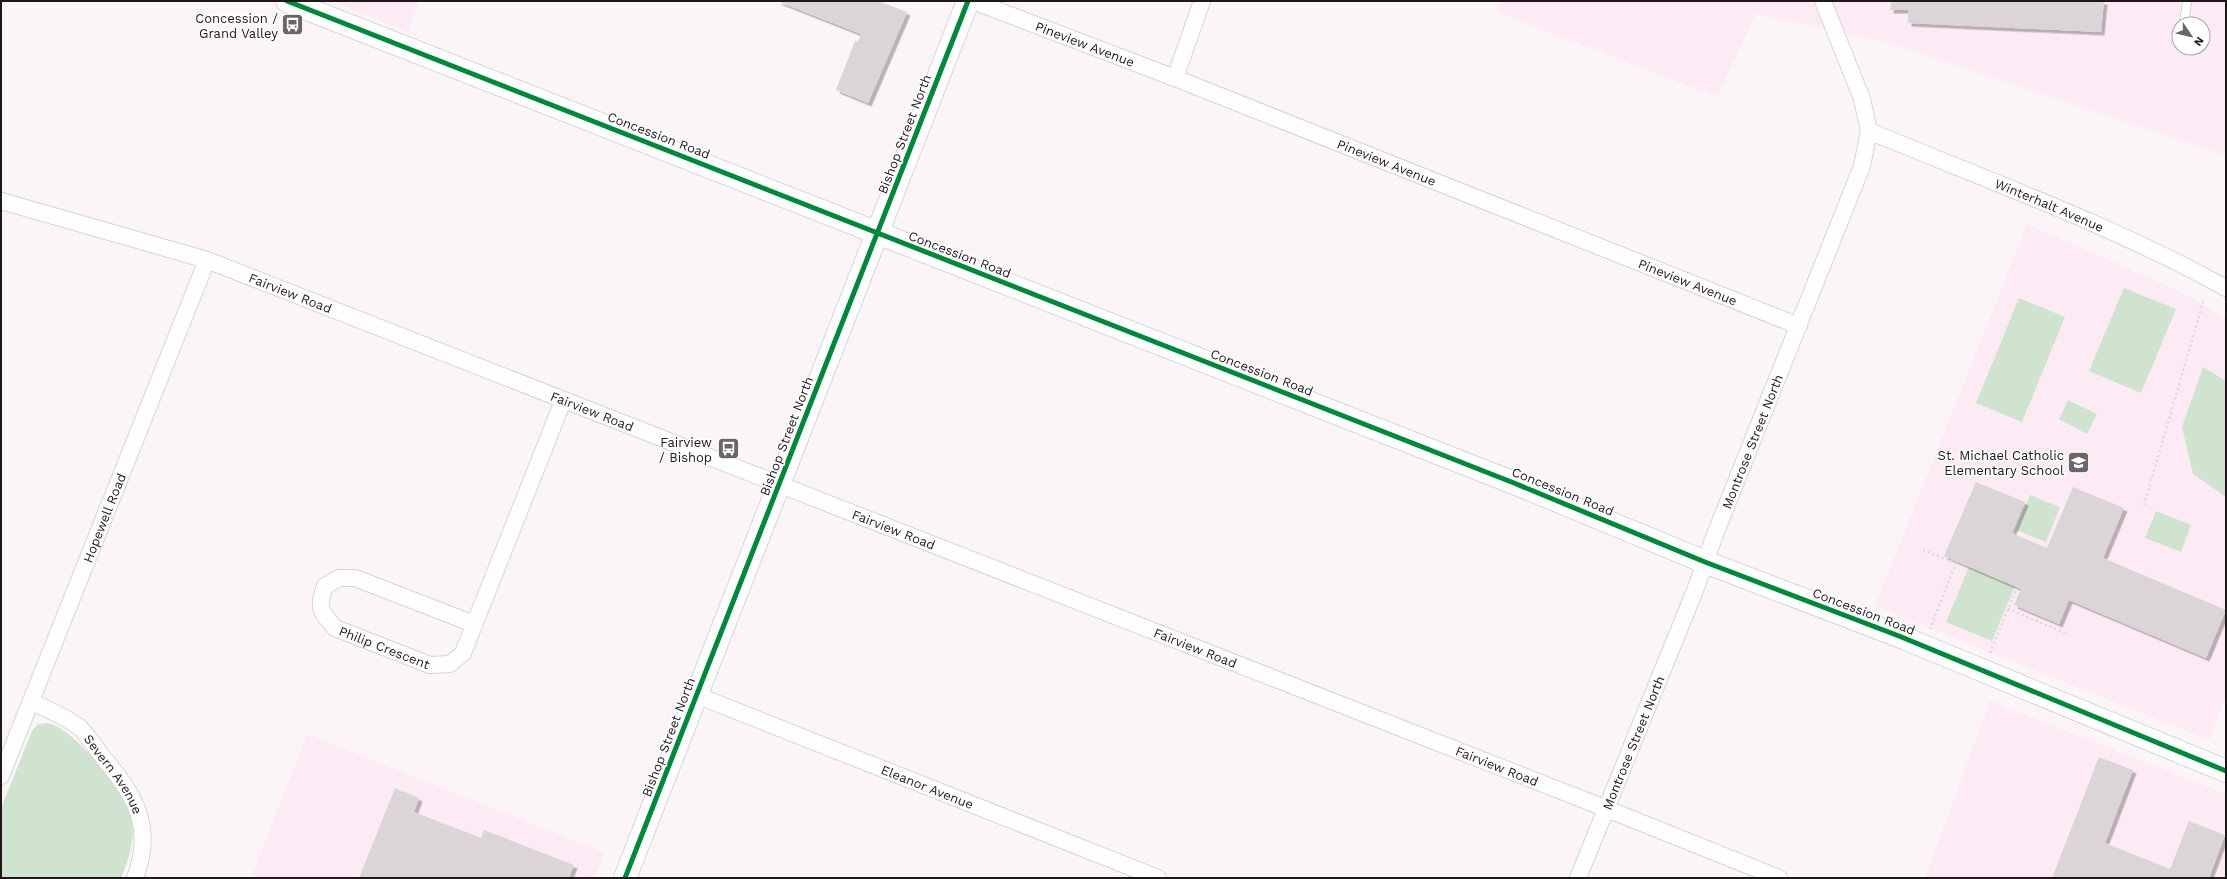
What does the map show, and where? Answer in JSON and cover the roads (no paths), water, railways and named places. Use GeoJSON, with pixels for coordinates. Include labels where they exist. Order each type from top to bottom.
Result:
{"type":"FeatureCollection","features":[{"type":"Feature","properties":{"kind":"main road","name":"Concession Road"},"geometry":{"type":"LineString","coordinates":[[287,1],[1514,483],[1705,562],[1899,636],[2226,771]]}},
{"type":"Feature","properties":{"kind":"main road","name":"Bishop Street North"},"geometry":{"type":"LineString","coordinates":[[625,878],[968,1]]}},
{"type":"Feature","properties":{"kind":"street","name":"Pineview Avenue"},"geometry":{"type":"LineString","coordinates":[[973,1],[1175,78],[1799,326]]}},
{"type":"Feature","properties":{"kind":"street"},"geometry":{"type":"LineString","coordinates":[[1175,78],[1202,1]]}},
{"type":"Feature","properties":{"kind":"street","name":"Montrose Street North"},"geometry":{"type":"LineString","coordinates":[[1578,878],[1862,166],[1869,131],[1862,99],[1823,1]]}},
{"type":"Feature","properties":{"kind":"street","name":"Winterhalt Avenue"},"geometry":{"type":"LineString","coordinates":[[1869,131],[2124,236],[2180,263],[2226,288]]}},
{"type":"Feature","properties":{"kind":"street","name":"Fairview Road"},"geometry":{"type":"LineString","coordinates":[[1,201],[207,260],[563,401],[780,484],[1606,808],[1779,878]]}},
{"type":"Feature","properties":{"kind":"street","name":"Hopewell Road"},"geometry":{"type":"LineString","coordinates":[[1,776],[207,260]]}},
{"type":"Feature","properties":{"kind":"street","name":"Philip Crescent"},"geometry":{"type":"LineString","coordinates":[[474,624],[355,578],[339,578],[325,586],[319,601],[325,616],[334,628],[430,666],[450,664],[463,653],[563,401]]}},
{"type":"Feature","properties":{"kind":"street","name":"Eleanor Avenue"},"geometry":{"type":"LineString","coordinates":[[696,695],[1142,875],[1158,878]]}},
{"type":"Feature","properties":{"kind":"street","name":"Severn Avenue"},"geometry":{"type":"LineString","coordinates":[[31,702],[60,715],[80,728],[126,785],[136,803],[142,823],[142,845],[135,878]]}},
{"type":"Feature","properties":{"kind":"lane"},"geometry":{"type":"LineString","coordinates":[[2185,16],[2187,1]]}},
{"type":"Feature","properties":{"kind":"place","name":"Concession / Grand Valley"},"geometry":{"type":"Point","coordinates":[293,25]}},
{"type":"Feature","properties":{"kind":"place","name":"Fairview / Bishop"},"geometry":{"type":"Point","coordinates":[728,449]}},
{"type":"Feature","properties":{"kind":"place","name":"St. Michael Catholic Elementary School"},"geometry":{"type":"Point","coordinates":[2079,462]}}]}
